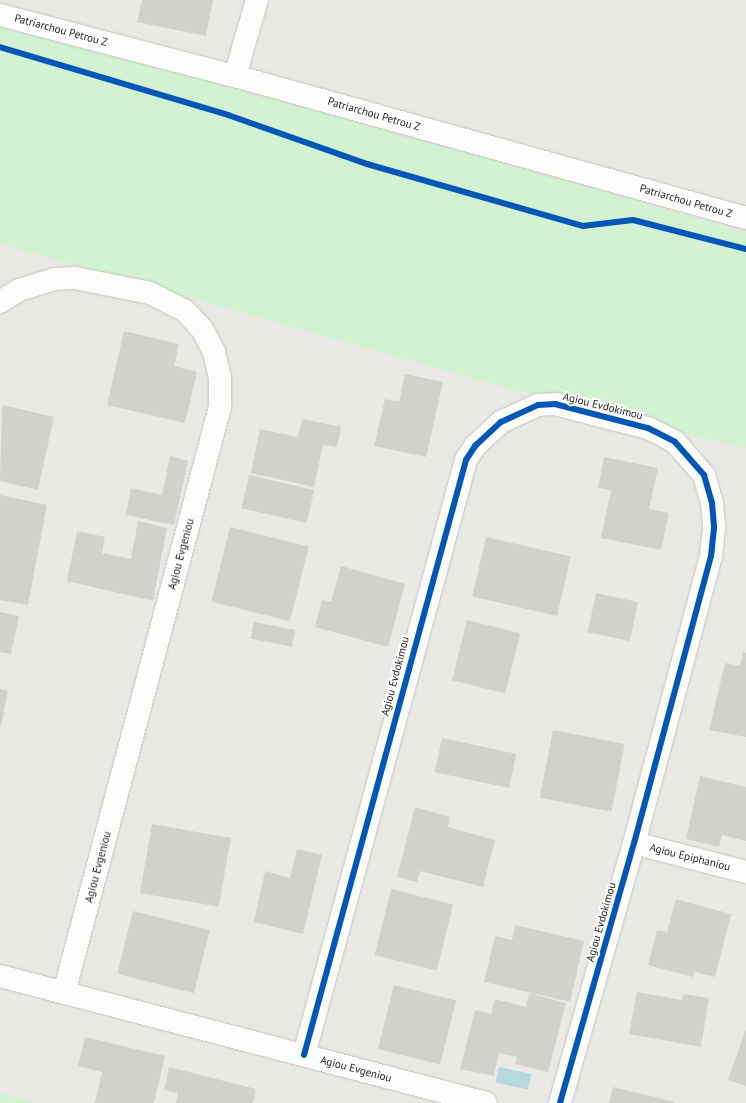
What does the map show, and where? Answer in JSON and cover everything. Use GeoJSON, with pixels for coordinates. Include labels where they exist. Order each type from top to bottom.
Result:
{"type":"FeatureCollection","features":[{"type":"Feature","properties":{"kind":"street"},"geometry":{"type":"LineString","coordinates":[[235,76],[257,0]]}},
{"type":"Feature","properties":{"kind":"street","name":"Patriarchou Petrou Z"},"geometry":{"type":"LineString","coordinates":[[6,10],[235,76],[746,218]]}},
{"type":"Feature","properties":{"kind":"street","name":"Agiou Evgeniou"},"geometry":{"type":"LineString","coordinates":[[0,302],[19,290],[54,279],[75,278],[150,293],[185,311],[202,329],[214,352],[220,377],[220,407],[64,993]]}},
{"type":"Feature","properties":{"kind":"street","name":"Agiou Evdokimou"},"geometry":{"type":"LineString","coordinates":[[304,1055],[458,481],[466,460],[486,434],[519,412],[538,405],[555,404],[648,428],[675,442],[704,475],[712,503],[711,556],[634,843],[560,1103]]}},
{"type":"Feature","properties":{"kind":"street","name":"Agiou Epiphaniou"},"geometry":{"type":"LineString","coordinates":[[634,843],[746,872]]}},
{"type":"Feature","properties":{"kind":"street","name":"Agiou Evgeniou"},"geometry":{"type":"LineString","coordinates":[[0,976],[486,1103]]}},
{"type":"Feature","properties":{"kind":"green space"},"geometry":{"type":"Polygon","coordinates":[[[0,17],[746,232],[746,448],[608,417],[0,244],[0,17]]]}},
{"type":"Feature","properties":{"kind":"green space"},"geometry":{"type":"Polygon","coordinates":[[[0,1093],[36,1103],[0,1103],[0,1093]]]}},
{"type":"Feature","properties":{"kind":"water"},"geometry":{"type":"Polygon","coordinates":[[[499,1067],[531,1074],[528,1090],[496,1083],[499,1067]]]}},
{"type":"Feature","properties":{"kind":"building"},"geometry":{"type":"Polygon","coordinates":[[[142,0],[213,0],[206,36],[137,22],[142,0]]]}},
{"type":"Feature","properties":{"kind":"building"},"geometry":{"type":"Polygon","coordinates":[[[124,331],[179,344],[174,366],[197,372],[185,423],[107,405],[124,331]]]}},
{"type":"Feature","properties":{"kind":"building"},"geometry":{"type":"Polygon","coordinates":[[[405,374],[443,382],[426,457],[374,446],[385,399],[399,402],[405,374]]]}},
{"type":"Feature","properties":{"kind":"building"},"geometry":{"type":"Polygon","coordinates":[[[2,405],[54,417],[38,490],[0,481],[2,405]]]}},
{"type":"Feature","properties":{"kind":"building"},"geometry":{"type":"Polygon","coordinates":[[[302,419],[341,427],[337,447],[323,445],[314,487],[251,473],[260,429],[298,437],[302,419]]]}},
{"type":"Feature","properties":{"kind":"building"},"geometry":{"type":"Polygon","coordinates":[[[170,456],[188,461],[174,525],[126,515],[131,488],[162,495],[170,456]]]}},
{"type":"Feature","properties":{"kind":"building"},"geometry":{"type":"Polygon","coordinates":[[[604,457],[658,468],[649,509],[669,513],[661,550],[601,538],[611,490],[598,488],[604,457]]]}},
{"type":"Feature","properties":{"kind":"building"},"geometry":{"type":"Polygon","coordinates":[[[249,475],[314,490],[307,523],[241,508],[249,475]]]}},
{"type":"Feature","properties":{"kind":"building"},"geometry":{"type":"Polygon","coordinates":[[[0,495],[47,505],[28,605],[0,600],[0,495]]]}},
{"type":"Feature","properties":{"kind":"building"},"geometry":{"type":"Polygon","coordinates":[[[138,521],[167,528],[153,601],[67,581],[77,531],[105,537],[102,553],[131,559],[138,521]]]}},
{"type":"Feature","properties":{"kind":"building"},"geometry":{"type":"Polygon","coordinates":[[[230,527],[309,547],[290,621],[211,602],[230,527]]]}},
{"type":"Feature","properties":{"kind":"building"},"geometry":{"type":"Polygon","coordinates":[[[486,537],[571,557],[557,616],[472,596],[486,537]]]}},
{"type":"Feature","properties":{"kind":"building"},"geometry":{"type":"Polygon","coordinates":[[[341,566],[405,584],[388,647],[315,627],[322,600],[331,602],[341,566]]]}},
{"type":"Feature","properties":{"kind":"building"},"geometry":{"type":"Polygon","coordinates":[[[596,593],[638,602],[630,641],[588,632],[596,593]]]}},
{"type":"Feature","properties":{"kind":"building"},"geometry":{"type":"Polygon","coordinates":[[[0,612],[19,616],[11,654],[0,652],[0,612]]]}},
{"type":"Feature","properties":{"kind":"building"},"geometry":{"type":"Polygon","coordinates":[[[467,620],[520,633],[505,693],[452,680],[467,620]]]}},
{"type":"Feature","properties":{"kind":"building"},"geometry":{"type":"Polygon","coordinates":[[[254,622],[295,630],[292,647],[251,639],[254,622]]]}},
{"type":"Feature","properties":{"kind":"building"},"geometry":{"type":"Polygon","coordinates":[[[743,652],[746,653],[746,737],[709,730],[725,663],[740,666],[743,652]]]}},
{"type":"Feature","properties":{"kind":"building"},"geometry":{"type":"Polygon","coordinates":[[[0,689],[8,691],[1,726],[0,726],[0,689]]]}},
{"type":"Feature","properties":{"kind":"building"},"geometry":{"type":"Polygon","coordinates":[[[553,730],[625,744],[611,812],[540,798],[553,730]]]}},
{"type":"Feature","properties":{"kind":"building"},"geometry":{"type":"Polygon","coordinates":[[[442,738],[516,754],[509,788],[435,772],[442,738]]]}},
{"type":"Feature","properties":{"kind":"building"},"geometry":{"type":"Polygon","coordinates":[[[700,776],[746,787],[746,841],[722,835],[719,847],[686,839],[700,776]]]}},
{"type":"Feature","properties":{"kind":"building"},"geometry":{"type":"Polygon","coordinates":[[[415,807],[450,817],[448,827],[495,840],[483,887],[420,871],[417,882],[397,877],[415,807]]]}},
{"type":"Feature","properties":{"kind":"building"},"geometry":{"type":"Polygon","coordinates":[[[152,824],[231,838],[219,907],[140,893],[152,824]]]}},
{"type":"Feature","properties":{"kind":"building"},"geometry":{"type":"Polygon","coordinates":[[[297,849],[322,855],[303,934],[254,922],[265,871],[290,878],[297,849]]]}},
{"type":"Feature","properties":{"kind":"building"},"geometry":{"type":"Polygon","coordinates":[[[391,889],[453,904],[437,970],[375,955],[391,889]]]}},
{"type":"Feature","properties":{"kind":"building"},"geometry":{"type":"Polygon","coordinates":[[[676,899],[731,914],[715,977],[695,972],[693,977],[648,965],[657,930],[667,932],[676,899]]]}},
{"type":"Feature","properties":{"kind":"building"},"geometry":{"type":"Polygon","coordinates":[[[133,911],[210,930],[194,993],[117,974],[133,911]]]}},
{"type":"Feature","properties":{"kind":"building"},"geometry":{"type":"Polygon","coordinates":[[[515,925],[584,941],[570,1002],[484,982],[495,936],[512,940],[515,925]]]}},
{"type":"Feature","properties":{"kind":"building"},"geometry":{"type":"Polygon","coordinates":[[[394,985],[456,1000],[440,1065],[378,1049],[394,985]]]}},
{"type":"Feature","properties":{"kind":"building"},"geometry":{"type":"Polygon","coordinates":[[[637,992],[682,1000],[683,994],[709,998],[701,1047],[629,1034],[637,992]]]}},
{"type":"Feature","properties":{"kind":"building"},"geometry":{"type":"Polygon","coordinates":[[[529,993],[566,1003],[548,1072],[515,1064],[517,1057],[499,1053],[494,1076],[460,1069],[475,1010],[491,1014],[495,999],[526,1007],[529,993]]]}},
{"type":"Feature","properties":{"kind":"building"},"geometry":{"type":"Polygon","coordinates":[[[746,1029],[746,1086],[728,1080],[746,1029]]]}},
{"type":"Feature","properties":{"kind":"building"},"geometry":{"type":"Polygon","coordinates":[[[85,1037],[165,1056],[154,1103],[95,1103],[102,1072],[78,1066],[85,1037]]]}},
{"type":"Feature","properties":{"kind":"building"},"geometry":{"type":"Polygon","coordinates":[[[169,1067],[256,1089],[253,1103],[176,1103],[178,1093],[164,1090],[169,1067]]]}},
{"type":"Feature","properties":{"kind":"building"},"geometry":{"type":"Polygon","coordinates":[[[613,1087],[675,1102],[609,1103],[613,1087]]]}},
{"type":"Feature","properties":{"kind":"cycle path"},"geometry":{"type":"LineString","coordinates":[[0,47],[228,115],[367,164],[583,226],[633,220],[746,249]]}},
{"type":"Feature","properties":{"kind":"cycle path"},"geometry":{"type":"LineString","coordinates":[[304,1055],[466,460],[475,446],[501,422],[538,405],[555,404],[648,428],[675,442],[704,475],[712,503],[714,528],[711,556],[634,843],[560,1103]]}}]}
